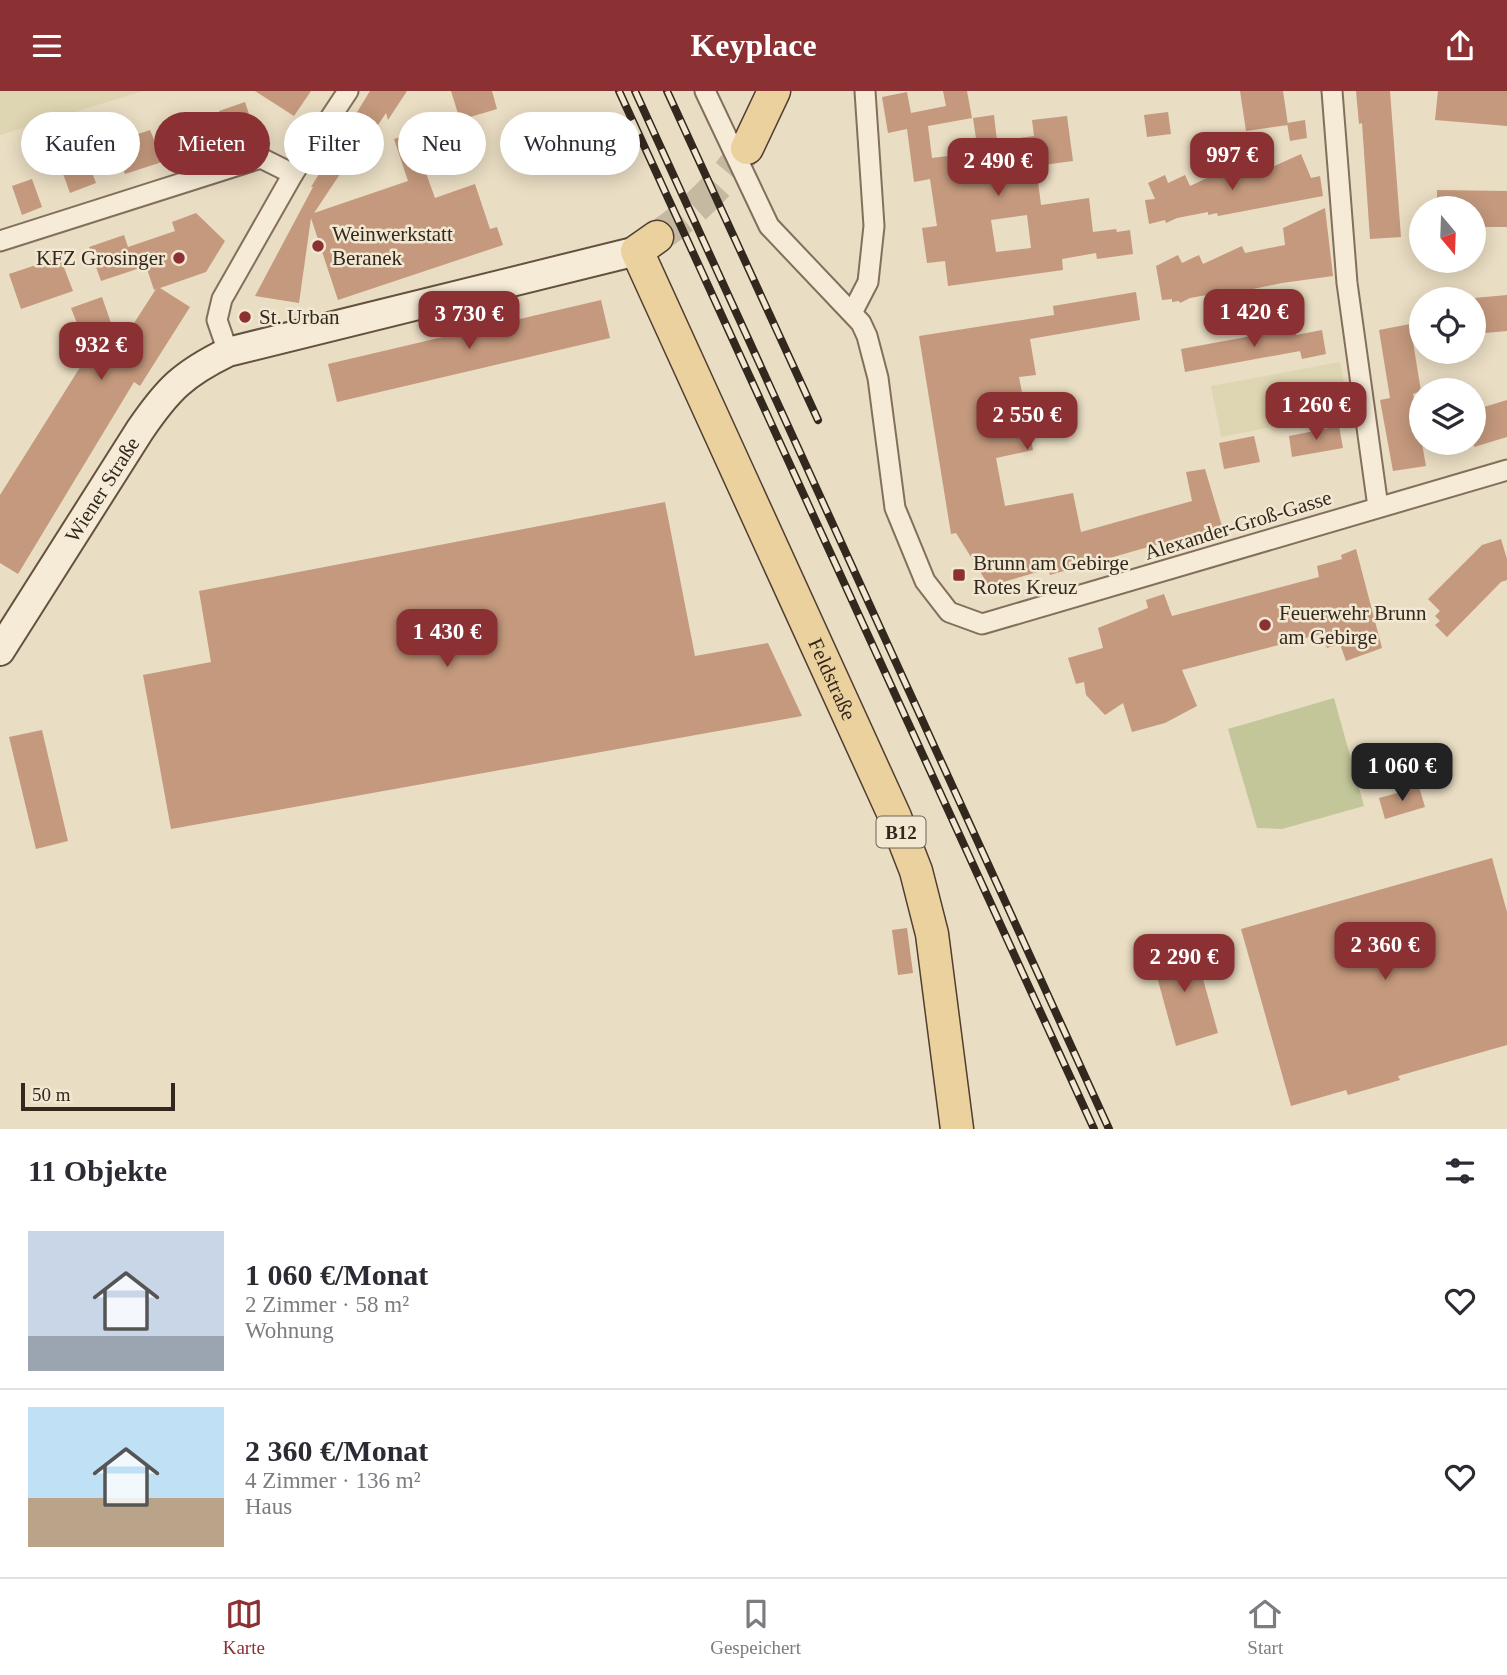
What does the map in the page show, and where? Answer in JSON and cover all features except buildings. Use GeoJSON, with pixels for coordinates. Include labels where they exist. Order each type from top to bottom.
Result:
{"type":"FeatureCollection","features":[{"type":"Feature","properties":{"kind":"main road"},"geometry":{"type":"LineString","coordinates":[[747,148],[774,91]]}},
{"type":"Feature","properties":{"kind":"main road","name":"Wiener Straße"},"geometry":{"type":"LineString","coordinates":[[0,651],[164,395],[195,368],[228,352],[647,244]]}},
{"type":"Feature","properties":{"kind":"main road","name":"Feldstraße"},"geometry":{"type":"LineString","coordinates":[[647,244],[916,871],[932,934],[957,1129]]}},
{"type":"Feature","properties":{"kind":"street"},"geometry":{"type":"LineString","coordinates":[[334,112],[348,91]]}},
{"type":"Feature","properties":{"kind":"street"},"geometry":{"type":"LineString","coordinates":[[705,91],[769,226],[852,313],[868,282],[874,226],[865,91]]}},
{"type":"Feature","properties":{"kind":"street"},"geometry":{"type":"LineString","coordinates":[[1332,91],[1347,283],[1378,507]]}},
{"type":"Feature","properties":{"kind":"street"},"geometry":{"type":"LineString","coordinates":[[0,241],[261,157],[284,169]]}},
{"type":"Feature","properties":{"kind":"street"},"geometry":{"type":"LineString","coordinates":[[228,352],[217,320],[222,299],[292,175]]}},
{"type":"Feature","properties":{"kind":"street","name":"Alexander-Groß-Gasse"},"geometry":{"type":"LineString","coordinates":[[852,313],[867,337],[878,379],[895,508],[925,581],[950,612],[982,624],[1507,470]]}},
{"type":"Feature","properties":{"kind":"shaded area"},"geometry":{"type":"Polygon","coordinates":[[[0,91],[143,91],[75,112],[21,112],[21,129],[0,135],[0,91]]]}},
{"type":"Feature","properties":{"kind":"shaded area"},"geometry":{"type":"Polygon","coordinates":[[[1340,362],[1350,412],[1221,437],[1211,386],[1340,362]]]}},
{"type":"Feature","properties":{"kind":"green space"},"geometry":{"type":"Polygon","coordinates":[[[1334,698],[1364,806],[1282,829],[1257,828],[1228,729],[1334,698]]]}},
{"type":"Feature","properties":{"kind":"tunnel"},"geometry":{"type":"LineString","coordinates":[[657,237],[706,197],[747,148]]}},
{"type":"Feature","properties":{"kind":"railway"},"geometry":{"type":"LineString","coordinates":[[619,91],[1094,1129]]}},
{"type":"Feature","properties":{"kind":"railway"},"geometry":{"type":"LineString","coordinates":[[635,91],[1109,1129]]}},
{"type":"Feature","properties":{"kind":"railway"},"geometry":{"type":"LineString","coordinates":[[667,91],[818,420]]}},
{"type":"Feature","properties":{"kind":"place","name":"Weinwerkstatt Beranek"},"geometry":{"type":"Point","coordinates":[318,246]}},
{"type":"Feature","properties":{"kind":"place","name":"KFZ Grosinger"},"geometry":{"type":"Point","coordinates":[179,258]}},
{"type":"Feature","properties":{"kind":"place","name":"St. Urban"},"geometry":{"type":"Point","coordinates":[245,317]}},
{"type":"Feature","properties":{"kind":"place","name":"Brunn am Gebirge Rotes Kreuz"},"geometry":{"type":"Point","coordinates":[959,575]}},
{"type":"Feature","properties":{"kind":"place","name":"Feuerwehr Brunn am Gebirge"},"geometry":{"type":"Point","coordinates":[1265,625]}}]}
